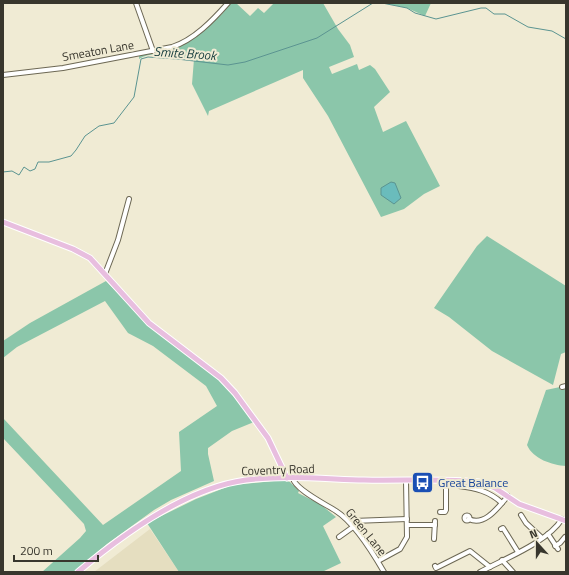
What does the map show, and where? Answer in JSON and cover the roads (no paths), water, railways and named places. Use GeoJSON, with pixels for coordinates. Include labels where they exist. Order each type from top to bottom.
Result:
{"type":"FeatureCollection","features":[{"type":"Feature","properties":{"kind":"main road"},"geometry":{"type":"LineString","coordinates":[[3,222],[82,253],[105,274],[149,322],[226,383],[262,429],[290,478]]}},
{"type":"Feature","properties":{"kind":"main road","name":"Coventry Road"},"geometry":{"type":"LineString","coordinates":[[78,572],[105,550],[150,518],[180,502],[237,481],[290,478],[479,482],[495,488],[519,504],[564,520]]}},
{"type":"Feature","properties":{"kind":"street"},"geometry":{"type":"LineString","coordinates":[[136,3],[153,51]]}},
{"type":"Feature","properties":{"kind":"street","name":"Smeaton Lane"},"geometry":{"type":"LineString","coordinates":[[3,75],[45,71],[172,47],[186,42],[220,13],[228,3]]}},
{"type":"Feature","properties":{"kind":"street"},"geometry":{"type":"LineString","coordinates":[[105,274],[118,240],[129,199]]}},
{"type":"Feature","properties":{"kind":"street","name":"Green Lane"},"geometry":{"type":"LineString","coordinates":[[290,478],[303,490],[339,513],[353,527],[378,561],[384,572]]}},
{"type":"Feature","properties":{"kind":"street"},"geometry":{"type":"LineString","coordinates":[[378,561],[403,546],[406,537],[407,525],[406,481]]}},
{"type":"Feature","properties":{"kind":"street"},"geometry":{"type":"LineString","coordinates":[[440,512],[445,512],[446,510],[446,481]]}},
{"type":"Feature","properties":{"kind":"street","name":"Coventry Road"},"geometry":{"type":"LineString","coordinates":[[456,481],[459,486],[479,489],[493,496],[502,503]]}},
{"type":"Feature","properties":{"kind":"street"},"geometry":{"type":"LineString","coordinates":[[469,519],[475,521],[493,513],[508,496]]}},
{"type":"Feature","properties":{"kind":"street"},"geometry":{"type":"LineString","coordinates":[[521,515],[526,523],[542,538]]}},
{"type":"Feature","properties":{"kind":"street"},"geometry":{"type":"LineString","coordinates":[[353,521],[407,519]]}},
{"type":"Feature","properties":{"kind":"street"},"geometry":{"type":"LineString","coordinates":[[480,572],[542,538],[564,520]]}},
{"type":"Feature","properties":{"kind":"street"},"geometry":{"type":"LineString","coordinates":[[407,525],[435,523],[434,539]]}},
{"type":"Feature","properties":{"kind":"street"},"geometry":{"type":"LineString","coordinates":[[339,530],[341,536],[353,527]]}},
{"type":"Feature","properties":{"kind":"street"},"geometry":{"type":"LineString","coordinates":[[501,529],[503,528],[518,552]]}},
{"type":"Feature","properties":{"kind":"street"},"geometry":{"type":"LineString","coordinates":[[548,534],[556,548],[565,537]]}},
{"type":"Feature","properties":{"kind":"street"},"geometry":{"type":"LineString","coordinates":[[435,566],[436,568],[470,551],[490,567]]}},
{"type":"Feature","properties":{"kind":"street"},"geometry":{"type":"LineString","coordinates":[[502,560],[515,572]]}},
{"type":"Feature","properties":{"kind":"water"},"geometry":{"type":"Polygon","coordinates":[[[391,182],[395,183],[401,198],[394,204],[381,195],[381,188],[391,182]]]}},
{"type":"Feature","properties":{"kind":"waterway","name":"Smite Brook"},"geometry":{"type":"LineString","coordinates":[[3,172],[12,171],[19,175],[24,167],[30,171],[35,169],[38,162],[49,162],[71,156],[85,136],[99,126],[114,123],[134,97],[141,59],[148,57],[228,65],[245,62],[317,38],[373,3]]}},
{"type":"Feature","properties":{"kind":"waterway","name":"Smite Brook"},"geometry":{"type":"LineString","coordinates":[[382,3],[407,8],[415,13],[436,19],[486,8],[494,14],[505,14],[528,27],[552,31],[566,39]]}},
{"type":"Feature","properties":{"kind":"place","name":"Great Balance"},"geometry":{"type":"Point","coordinates":[423,483]}}]}
